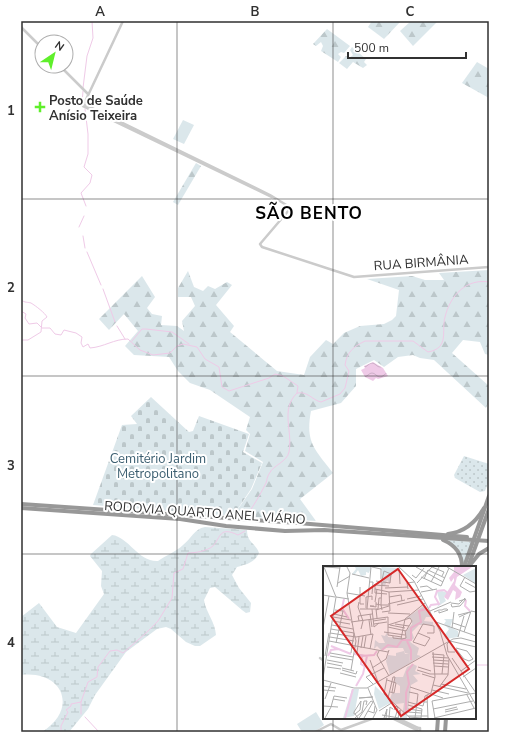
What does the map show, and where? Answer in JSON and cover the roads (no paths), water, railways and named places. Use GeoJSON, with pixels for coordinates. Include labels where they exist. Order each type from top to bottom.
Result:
{"type":"FeatureCollection","features":[{"type":"Feature","properties":{"kind":"highway"},"geometry":{"type":"LineString","coordinates":[[463,566],[489,496]]}},
{"type":"Feature","properties":{"kind":"highway"},"geometry":{"type":"LineString","coordinates":[[427,533],[449,534],[464,530],[477,520],[488,502]]}},
{"type":"Feature","properties":{"kind":"highway","name":"RODOVIA QUARTO ANEL VIÁRIO"},"geometry":{"type":"LineString","coordinates":[[21,504],[35,507],[180,519],[254,529],[324,530],[435,538],[447,537]]}},
{"type":"Feature","properties":{"kind":"highway","name":"RODOVIA QUARTO ANEL VIÁRIO"},"geometry":{"type":"LineString","coordinates":[[21,508],[35,507]]}},
{"type":"Feature","properties":{"kind":"highway","name":"RODOVIA QUARTO ANEL VIÁRIO"},"geometry":{"type":"LineString","coordinates":[[63,509],[227,518],[427,533]]}},
{"type":"Feature","properties":{"kind":"highway"},"geometry":{"type":"LineString","coordinates":[[468,566],[489,509]]}},
{"type":"Feature","properties":{"kind":"highway"},"geometry":{"type":"LineString","coordinates":[[226,526],[230,522],[227,518]]}},
{"type":"Feature","properties":{"kind":"highway"},"geometry":{"type":"LineString","coordinates":[[276,522],[273,526],[276,530]]}},
{"type":"Feature","properties":{"kind":"highway"},"geometry":{"type":"LineString","coordinates":[[357,528],[358,533]]}},
{"type":"Feature","properties":{"kind":"highway"},"geometry":{"type":"LineString","coordinates":[[427,533],[447,537],[489,540]]}},
{"type":"Feature","properties":{"kind":"highway"},"geometry":{"type":"LineString","coordinates":[[435,538],[454,546],[460,555],[463,566]]}},
{"type":"Feature","properties":{"kind":"highway"},"geometry":{"type":"LineString","coordinates":[[469,566],[479,554],[489,548]]}},
{"type":"Feature","properties":{"kind":"highway"},"geometry":{"type":"LineString","coordinates":[[437,732],[438,719]]}},
{"type":"Feature","properties":{"kind":"highway"},"geometry":{"type":"LineString","coordinates":[[445,732],[446,719]]}},
{"type":"Feature","properties":{"kind":"street"},"geometry":{"type":"LineString","coordinates":[[68,74],[88,94],[122,21]]}},
{"type":"Feature","properties":{"kind":"street"},"geometry":{"type":"LineString","coordinates":[[21,27],[34,40]]}},
{"type":"Feature","properties":{"kind":"street","name":"RUA BIRMÂNIA"},"geometry":{"type":"LineString","coordinates":[[88,94],[84,105],[273,197],[288,206],[289,209],[261,242],[260,245],[262,247],[354,277],[489,267]]}},
{"type":"Feature","properties":{"kind":"street"},"geometry":{"type":"LineString","coordinates":[[318,732],[330,724],[341,730],[371,719]]}},
{"type":"Feature","properties":{"kind":"street"},"geometry":{"type":"LineString","coordinates":[[394,719],[424,732]]}},
{"type":"Feature","properties":{"kind":"street"},"geometry":{"type":"LineString","coordinates":[[399,719],[419,730]]}},
{"type":"Feature","properties":{"kind":"water"},"geometry":{"type":"Polygon","coordinates":[[[373,362],[383,368],[388,376],[378,379],[376,378],[373,381],[365,377],[361,370],[365,368],[364,366],[373,362]]]}},
{"type":"Feature","properties":{"kind":"waterway"},"geometry":{"type":"LineString","coordinates":[[83,88],[87,56],[93,38],[92,21]]}},
{"type":"Feature","properties":{"kind":"waterway"},"geometry":{"type":"LineString","coordinates":[[82,103],[83,91]]}},
{"type":"Feature","properties":{"kind":"waterway"},"geometry":{"type":"LineString","coordinates":[[85,109],[88,134],[88,154],[84,167],[92,175],[90,183],[81,193],[86,206]]}},
{"type":"Feature","properties":{"kind":"waterway"},"geometry":{"type":"LineString","coordinates":[[79,227],[84,216]]}},
{"type":"Feature","properties":{"kind":"waterway"},"geometry":{"type":"LineString","coordinates":[[83,236],[85,248]]}},
{"type":"Feature","properties":{"kind":"waterway"},"geometry":{"type":"LineString","coordinates":[[87,252],[101,285]]}},
{"type":"Feature","properties":{"kind":"waterway"},"geometry":{"type":"LineString","coordinates":[[245,518],[266,483],[268,475],[288,455],[290,444],[288,421],[289,406],[297,393],[307,394],[321,402],[340,394],[345,388],[349,371],[345,365],[347,357],[357,345],[365,341],[413,341],[428,352],[435,350],[442,343],[447,309],[455,296],[460,290],[473,283],[481,281],[489,282]]}},
{"type":"Feature","properties":{"kind":"waterway"},"geometry":{"type":"LineString","coordinates":[[103,289],[115,322]]}},
{"type":"Feature","properties":{"kind":"waterway"},"geometry":{"type":"LineString","coordinates":[[21,300],[33,304],[47,317],[42,321],[41,332],[28,340],[21,340]]}},
{"type":"Feature","properties":{"kind":"waterway"},"geometry":{"type":"LineString","coordinates":[[21,311],[26,314],[25,318],[29,324],[37,323],[42,328],[50,328],[55,334],[61,335],[64,330],[76,333],[82,337],[81,343],[83,347],[88,344],[90,348],[123,339],[128,339],[140,350],[153,355],[170,353],[177,346],[183,344],[197,347],[205,359],[219,367],[222,387],[229,391],[269,378],[275,374],[283,376],[298,386],[297,393]]}},
{"type":"Feature","properties":{"kind":"waterway"},"geometry":{"type":"LineString","coordinates":[[117,326],[125,339]]}},
{"type":"Feature","properties":{"kind":"waterway"},"geometry":{"type":"LineString","coordinates":[[132,341],[142,329],[146,329],[172,332],[189,344]]}},
{"type":"Feature","properties":{"kind":"waterway"},"geometry":{"type":"LineString","coordinates":[[61,732],[61,726],[68,712],[66,710],[71,706],[71,704],[81,702],[88,682],[97,677],[98,667],[110,651],[117,650],[123,653],[158,621],[172,598],[174,573],[183,569],[188,553],[194,553],[210,548],[224,532],[238,535],[245,531]]}},
{"type":"Feature","properties":{"kind":"waterway"},"geometry":{"type":"LineString","coordinates":[[476,665],[489,665]]}},
{"type":"Feature","properties":{"kind":"waterway"},"geometry":{"type":"LineString","coordinates":[[81,702],[81,714]]}},
{"type":"Feature","properties":{"kind":"waterway"},"geometry":{"type":"LineString","coordinates":[[85,717],[99,732]]}},
{"type":"Feature","properties":{"kind":"place","name":"Posto de Saúde Anísio Teixeira"},"geometry":{"type":"Point","coordinates":[40,107]}},
{"type":"Feature","properties":{"kind":"district","name":"SÃO BENTO"},"geometry":{"type":"Point","coordinates":[309,213]}},
{"type":"Feature","properties":{"kind":"park label","name":"Cemitério Jardim Metropolitano"},"geometry":{"type":"Point","coordinates":[158,466]}}]}
